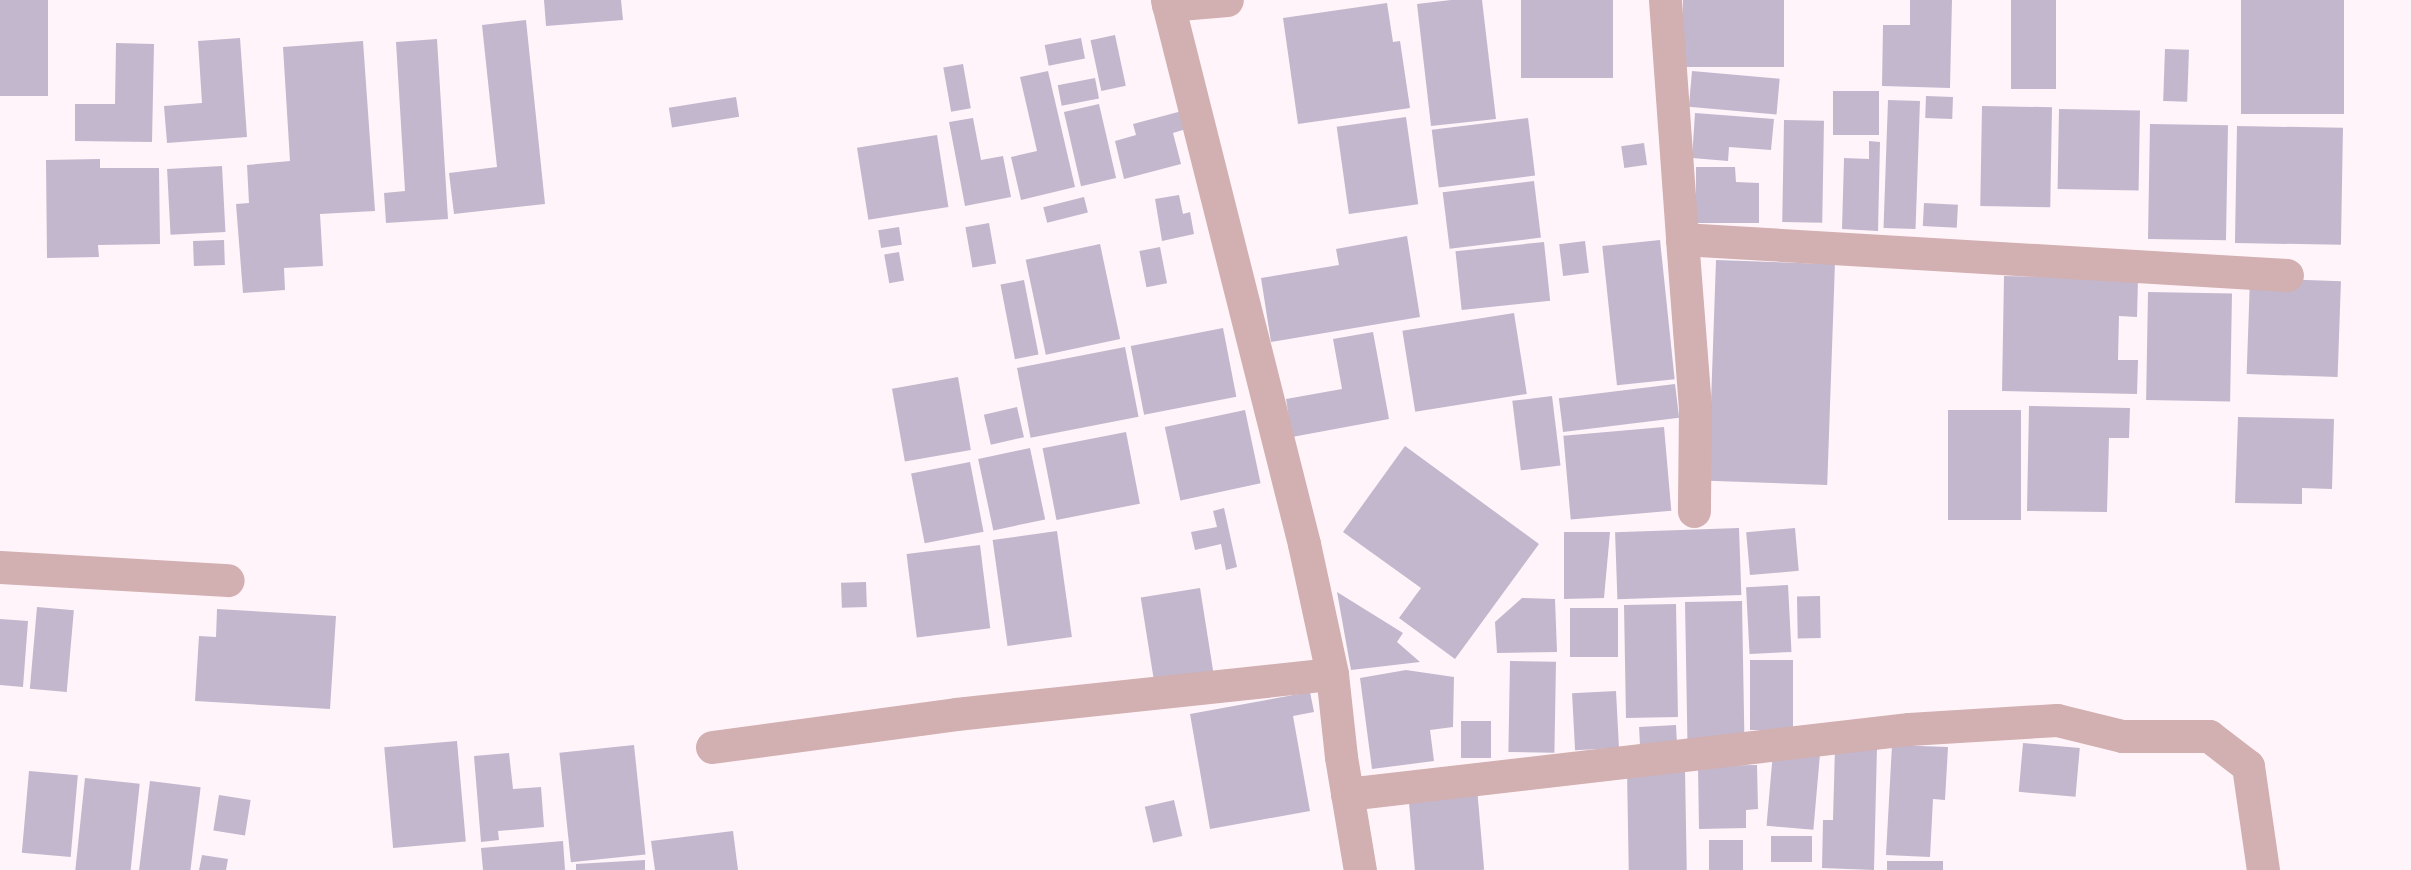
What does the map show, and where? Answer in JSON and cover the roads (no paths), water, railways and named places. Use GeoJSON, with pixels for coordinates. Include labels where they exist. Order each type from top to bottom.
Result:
{"type":"FeatureCollection","features":[{"type":"Feature","properties":{"kind":"street"},"geometry":{"type":"LineString","coordinates":[[1227,0],[1167,2],[1304,544],[1332,674],[1347,794],[1360,870]]}},
{"type":"Feature","properties":{"kind":"street"},"geometry":{"type":"LineString","coordinates":[[1665,0],[1695,409],[1694,511]]}},
{"type":"Feature","properties":{"kind":"street"},"geometry":{"type":"LineString","coordinates":[[1682,239],[2287,275]]}},
{"type":"Feature","properties":{"kind":"street"},"geometry":{"type":"LineString","coordinates":[[0,567],[228,580]]}},
{"type":"Feature","properties":{"kind":"street"},"geometry":{"type":"LineString","coordinates":[[712,747],[956,714],[1332,674]]}},
{"type":"Feature","properties":{"kind":"street"},"geometry":{"type":"LineString","coordinates":[[1347,794],[1909,729],[2057,720],[2122,736],[2209,736],[2248,766],[2263,870]]}}]}
